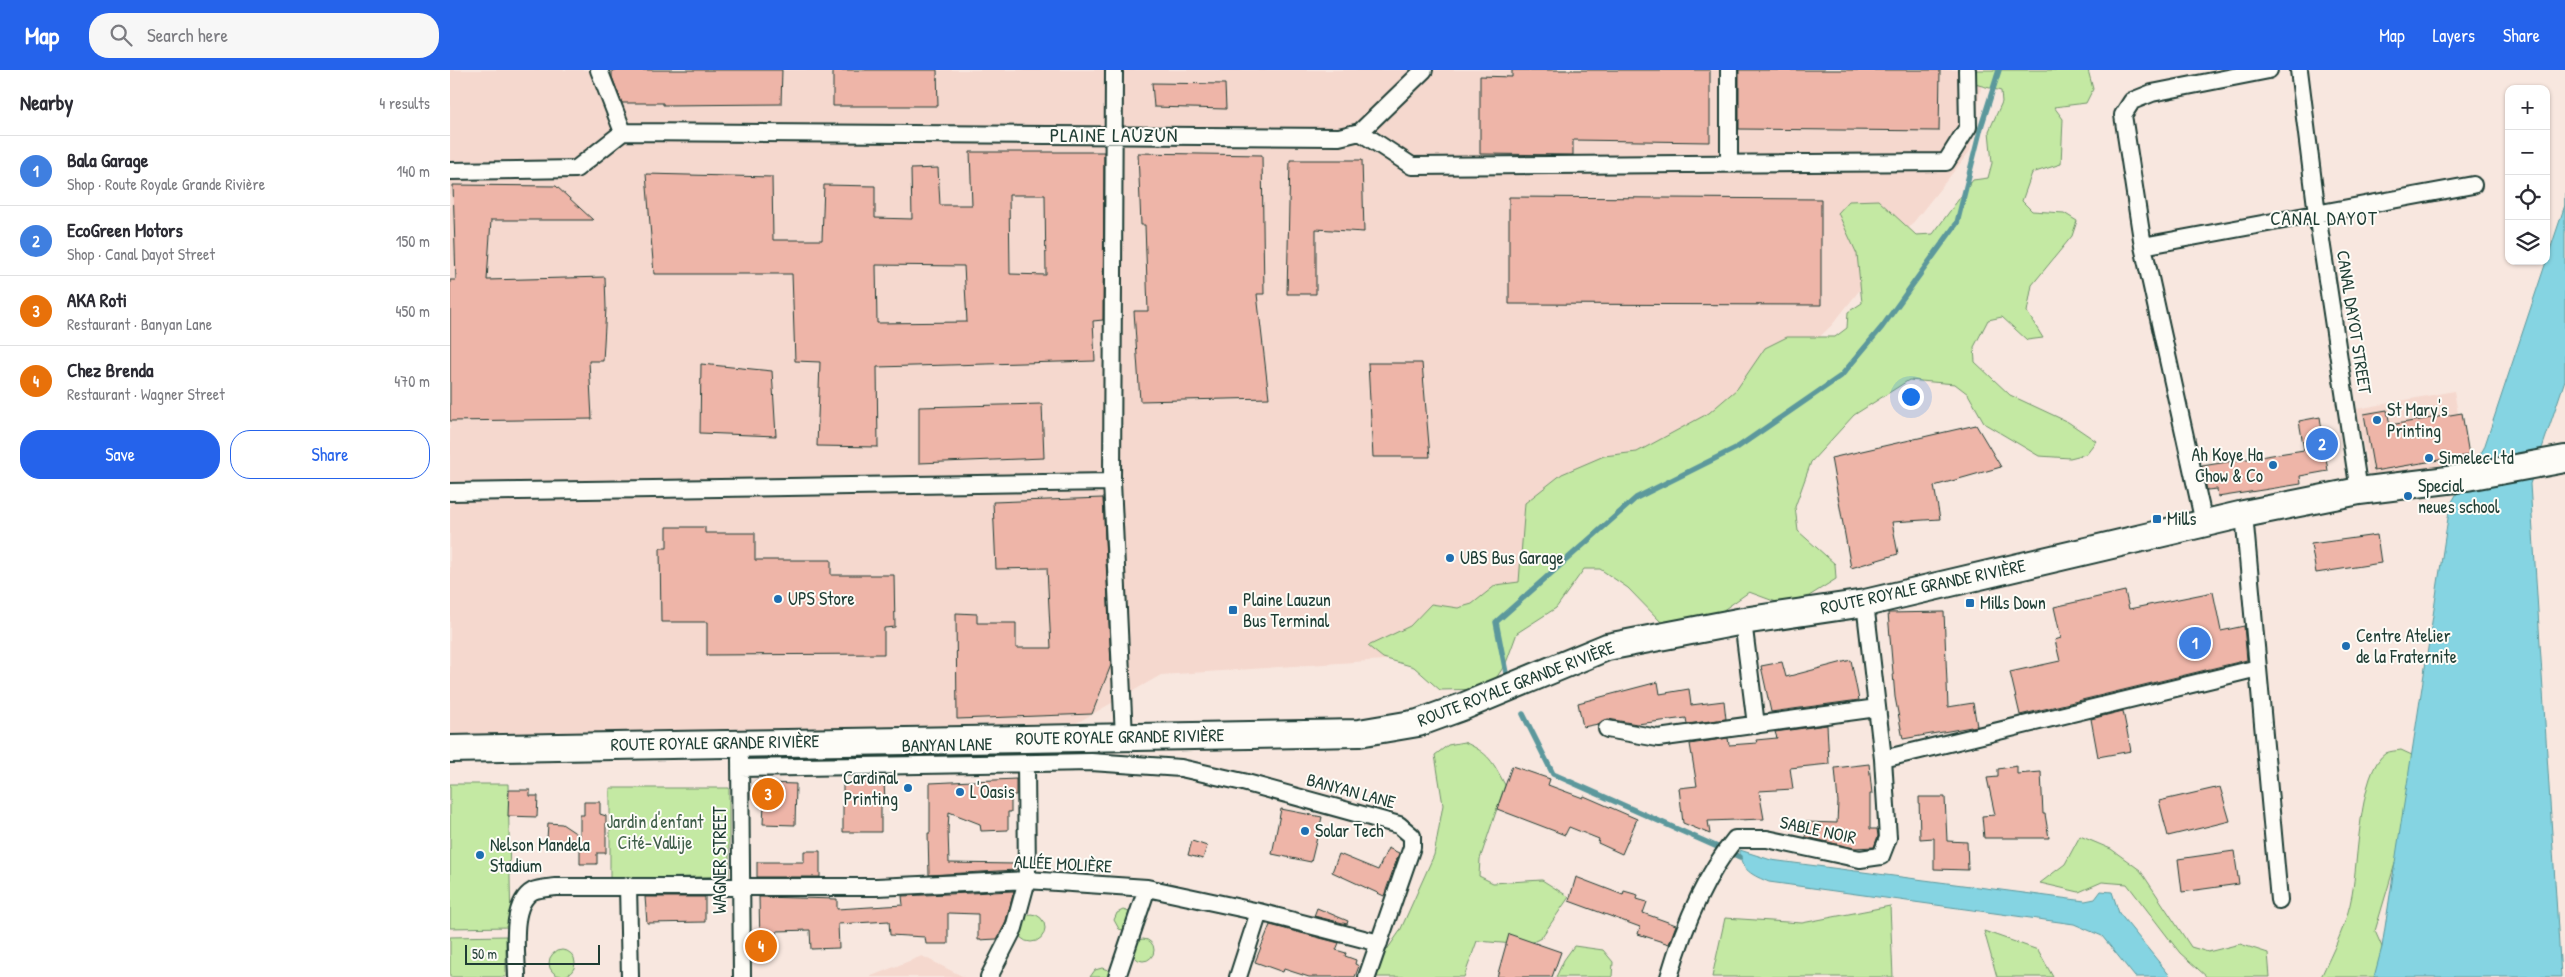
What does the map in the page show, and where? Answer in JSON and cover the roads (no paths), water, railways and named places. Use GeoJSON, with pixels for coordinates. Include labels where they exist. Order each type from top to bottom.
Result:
{"type":"FeatureCollection","features":[{"type":"Feature","properties":{"kind":"main road","name":"ROUTE ROYALE GRANDE RIVIÈRE"},"geometry":{"type":"LineString","coordinates":[[450,749],[1359,733],[1418,723],[1462,707],[1607,647],[1743,621],[1865,603],[2204,523],[2359,491],[2456,479],[2556,461]]}},
{"type":"Feature","properties":{"kind":"street"},"geometry":{"type":"LineString","coordinates":[[599,70],[623,132]]}},
{"type":"Feature","properties":{"kind":"street"},"geometry":{"type":"LineString","coordinates":[[1114,70],[1112,482],[1124,737]]}},
{"type":"Feature","properties":{"kind":"street"},"geometry":{"type":"LineString","coordinates":[[450,171],[576,170],[623,132],[1339,136],[1360,132],[1424,70]]}},
{"type":"Feature","properties":{"kind":"street"},"geometry":{"type":"LineString","coordinates":[[1729,70],[1729,164]]}},
{"type":"Feature","properties":{"kind":"street"},"geometry":{"type":"LineString","coordinates":[[1360,132],[1412,166],[1946,162],[1968,127],[1967,70]]}},
{"type":"Feature","properties":{"kind":"street"},"geometry":{"type":"LineString","coordinates":[[2204,523],[2143,246],[2123,115],[2132,101],[2152,93],[2269,70]]}},
{"type":"Feature","properties":{"kind":"street","name":"CANAL DAYOT STREET"},"geometry":{"type":"LineString","coordinates":[[2299,70],[2318,214],[2359,491]]}},
{"type":"Feature","properties":{"kind":"street"},"geometry":{"type":"LineString","coordinates":[[2143,246],[2473,185]]}},
{"type":"Feature","properties":{"kind":"street"},"geometry":{"type":"LineString","coordinates":[[450,492],[1112,482]]}},
{"type":"Feature","properties":{"kind":"street"},"geometry":{"type":"LineString","coordinates":[[2244,514],[2278,900]]}},
{"type":"Feature","properties":{"kind":"street","name":"SABLE NOIR"},"geometry":{"type":"LineString","coordinates":[[1669,977],[1681,936],[1720,858],[1735,839],[1768,839],[1860,859],[1881,856],[1888,838],[1883,759],[1865,603]]}},
{"type":"Feature","properties":{"kind":"street"},"geometry":{"type":"LineString","coordinates":[[1743,621],[1756,725]]}},
{"type":"Feature","properties":{"kind":"street"},"geometry":{"type":"LineString","coordinates":[[1883,759],[2258,668]]}},
{"type":"Feature","properties":{"kind":"street"},"geometry":{"type":"LineString","coordinates":[[1607,729],[1658,738],[1877,708]]}},
{"type":"Feature","properties":{"kind":"street","name":"WAGNER STREET"},"geometry":{"type":"LineString","coordinates":[[739,743],[742,977]]}},
{"type":"Feature","properties":{"kind":"street","name":"BANYAN LANE"},"geometry":{"type":"LineString","coordinates":[[740,768],[1091,762],[1181,768],[1400,825],[1412,836],[1412,847],[1379,943]]}},
{"type":"Feature","properties":{"kind":"street"},"geometry":{"type":"LineString","coordinates":[[989,977],[1014,928],[1027,880],[1026,764]]}},
{"type":"Feature","properties":{"kind":"street","name":"ALLÉE MOLIÈRE"},"geometry":{"type":"LineString","coordinates":[[517,977],[517,914],[522,902],[533,891],[556,887],[876,887],[1027,880],[1147,888],[1259,912],[1379,943]]}},
{"type":"Feature","properties":{"kind":"street"},"geometry":{"type":"LineString","coordinates":[[628,886],[630,977]]}},
{"type":"Feature","properties":{"kind":"street"},"geometry":{"type":"LineString","coordinates":[[1117,977],[1147,888]]}},
{"type":"Feature","properties":{"kind":"street"},"geometry":{"type":"LineString","coordinates":[[1238,977],[1259,912]]}},
{"type":"Feature","properties":{"kind":"street"},"geometry":{"type":"LineString","coordinates":[[1366,977],[1379,943]]}},
{"type":"Feature","properties":{"kind":"water"},"geometry":{"type":"Polygon","coordinates":[[[2565,205],[2565,380],[2530,484],[2561,977],[2374,977],[2382,947],[2450,505],[2484,448],[2545,265],[2550,265],[2550,250],[2565,205]]]}},
{"type":"Feature","properties":{"kind":"water"},"geometry":{"type":"Polygon","coordinates":[[[1740,850],[1771,860],[2085,901],[2095,899],[2101,891],[2112,892],[2119,913],[2171,977],[2135,977],[2102,936],[2074,924],[1769,882],[1753,875],[1745,867],[1740,857],[1740,850]]]}},
{"type":"Feature","properties":{"kind":"waterway"},"geometry":{"type":"LineString","coordinates":[[1507,678],[1496,622],[1636,498],[1738,447],[1841,376],[1882,327],[1957,223],[1981,127],[1999,70]]}},
{"type":"Feature","properties":{"kind":"waterway"},"geometry":{"type":"LineString","coordinates":[[1523,714],[1553,774],[1740,857]]}},
{"type":"Feature","properties":{"kind":"place","name":"St Mary's Printing"},"geometry":{"type":"Point","coordinates":[2377,420]}},
{"type":"Feature","properties":{"kind":"place","name":"EcoGreen Motors"},"geometry":{"type":"Point","coordinates":[2322,444]}},
{"type":"Feature","properties":{"kind":"place","name":"Simelec Ltd"},"geometry":{"type":"Point","coordinates":[2429,458]}},
{"type":"Feature","properties":{"kind":"place","name":"Ah Koye Ha Chow & Co"},"geometry":{"type":"Point","coordinates":[2273,465]}},
{"type":"Feature","properties":{"kind":"place","name":"Special neues school"},"geometry":{"type":"Point","coordinates":[2408,496]}},
{"type":"Feature","properties":{"kind":"place","name":"Mills"},"geometry":{"type":"Point","coordinates":[2157,519]}},
{"type":"Feature","properties":{"kind":"place","name":"UBS Bus Garage"},"geometry":{"type":"Point","coordinates":[1450,558]}},
{"type":"Feature","properties":{"kind":"place","name":"UPS Store"},"geometry":{"type":"Point","coordinates":[778,599]}},
{"type":"Feature","properties":{"kind":"place","name":"Mills Down"},"geometry":{"type":"Point","coordinates":[1970,603]}},
{"type":"Feature","properties":{"kind":"place","name":"Plaine Lauzun Bus Terminal"},"geometry":{"type":"Point","coordinates":[1233,610]}},
{"type":"Feature","properties":{"kind":"place","name":"Bala Garage"},"geometry":{"type":"Point","coordinates":[2195,643]}},
{"type":"Feature","properties":{"kind":"place","name":"Centre Atelier de la Fraternite"},"geometry":{"type":"Point","coordinates":[2346,646]}},
{"type":"Feature","properties":{"kind":"place","name":"Cardinal Printing"},"geometry":{"type":"Point","coordinates":[908,788]}},
{"type":"Feature","properties":{"kind":"place","name":"L'Oasis"},"geometry":{"type":"Point","coordinates":[960,792]}},
{"type":"Feature","properties":{"kind":"place","name":"AKA Roti"},"geometry":{"type":"Point","coordinates":[768,794]}},
{"type":"Feature","properties":{"kind":"place","name":"Solar Tech"},"geometry":{"type":"Point","coordinates":[1305,831]}},
{"type":"Feature","properties":{"kind":"place","name":"Nelson Mandela Stadium"},"geometry":{"type":"Point","coordinates":[480,855]}},
{"type":"Feature","properties":{"kind":"place","name":"Chez Brenda"},"geometry":{"type":"Point","coordinates":[761,946]}},
{"type":"Feature","properties":{"kind":"district","name":"PLAINE LAUZUN"},"geometry":{"type":"Point","coordinates":[1114,135]}},
{"type":"Feature","properties":{"kind":"district","name":"CANAL DAYOT"},"geometry":{"type":"Point","coordinates":[2324,218]}},
{"type":"Feature","properties":{"kind":"park label","name":"Jardin d'enfant Cité-Vallije"},"geometry":{"type":"Point","coordinates":[655,832]}}]}
